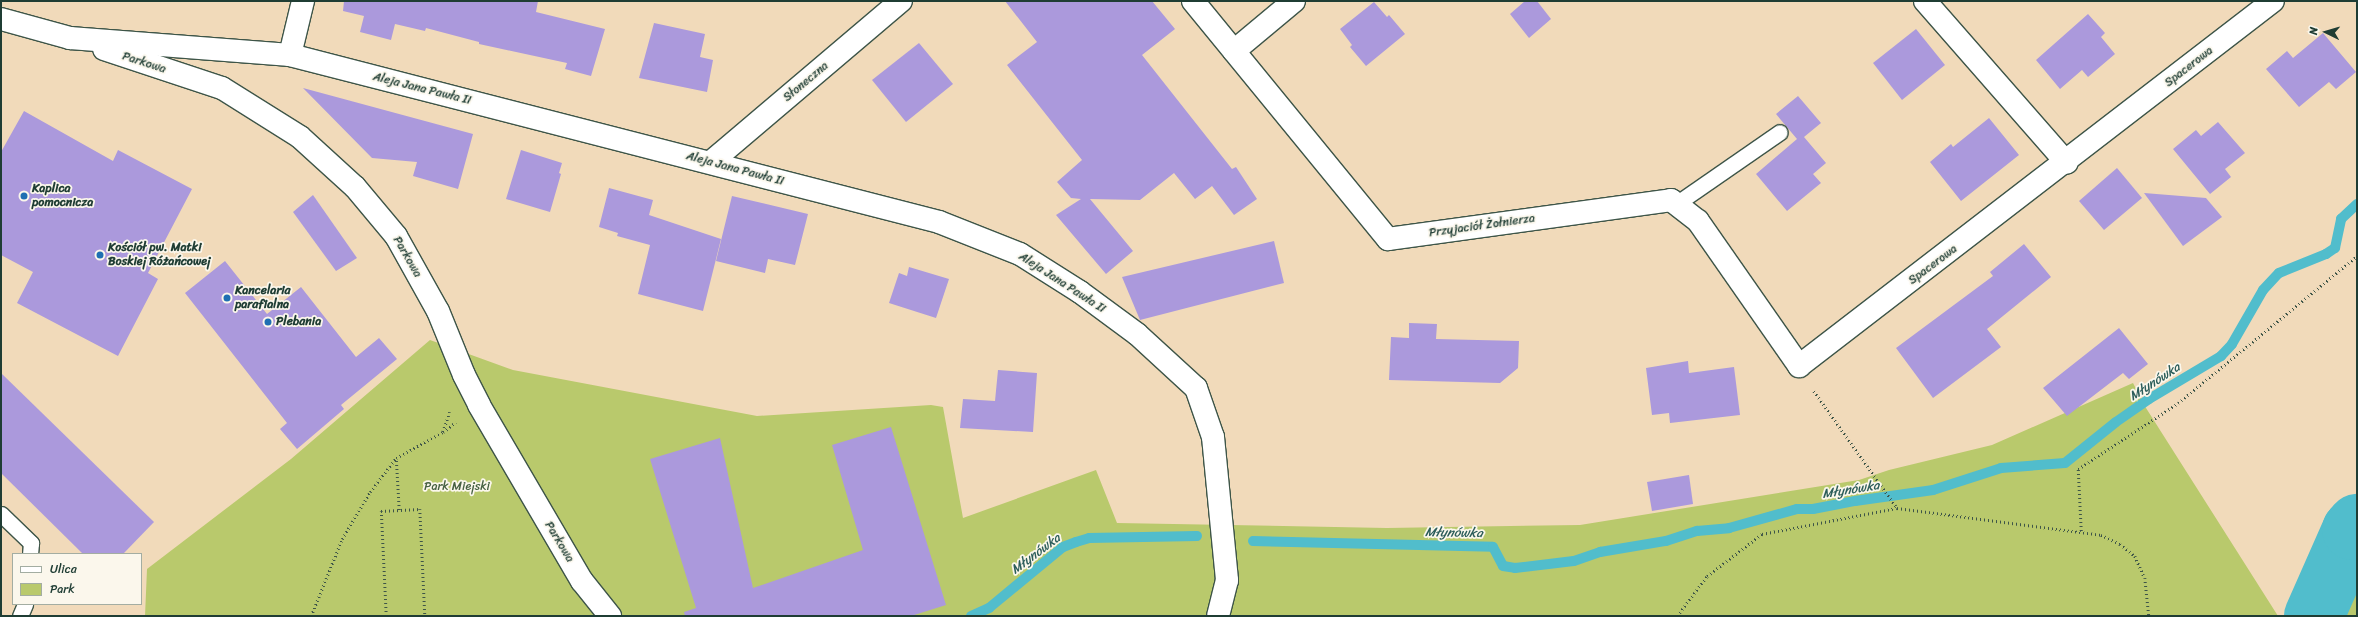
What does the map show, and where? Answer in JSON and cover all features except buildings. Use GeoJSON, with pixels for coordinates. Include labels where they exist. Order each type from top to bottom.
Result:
{"type":"FeatureCollection","features":[{"type":"Feature","properties":{"kind":"street"},"geometry":{"type":"LineString","coordinates":[[290,55],[303,1]]}},
{"type":"Feature","properties":{"kind":"street","name":"Słoneczna"},"geometry":{"type":"LineString","coordinates":[[711,162],[901,1]]}},
{"type":"Feature","properties":{"kind":"street","name":"Przyjaciół Żołnierza"},"geometry":{"type":"LineString","coordinates":[[1193,1],[1388,239],[1671,200],[1676,204]]}},
{"type":"Feature","properties":{"kind":"street"},"geometry":{"type":"LineString","coordinates":[[1234,51],[1294,1]]}},
{"type":"Feature","properties":{"kind":"street"},"geometry":{"type":"LineString","coordinates":[[1926,1],[2066,163]]}},
{"type":"Feature","properties":{"kind":"street","name":"Spacerowa"},"geometry":{"type":"LineString","coordinates":[[1799,366],[2066,163],[2274,1]]}},
{"type":"Feature","properties":{"kind":"street","name":"Aleja Jana Pawła II"},"geometry":{"type":"LineString","coordinates":[[1,19],[70,38],[290,55],[711,162],[939,222],[1020,254],[1080,292],[1166,359],[1196,388],[1213,437],[1227,580],[1218,616]]}},
{"type":"Feature","properties":{"kind":"street","name":"Parkowa"},"geometry":{"type":"LineString","coordinates":[[70,38],[222,88],[300,137],[355,186],[396,236],[438,312],[464,375],[479,405],[582,581],[610,616]]}},
{"type":"Feature","properties":{"kind":"street"},"geometry":{"type":"LineString","coordinates":[[1676,204],[1698,221],[1799,366]]}},
{"type":"Feature","properties":{"kind":"lane"},"geometry":{"type":"LineString","coordinates":[[1676,204],[1780,132]]}},
{"type":"Feature","properties":{"kind":"lane"},"geometry":{"type":"LineString","coordinates":[[1,514],[31,543],[30,553]]}},
{"type":"Feature","properties":{"kind":"lane"},"geometry":{"type":"LineString","coordinates":[[20,616],[25,605]]}},
{"type":"Feature","properties":{"kind":"path"},"geometry":{"type":"LineString","coordinates":[[2081,531],[2078,469],[2178,403],[2357,256]]}},
{"type":"Feature","properties":{"kind":"path"},"geometry":{"type":"LineString","coordinates":[[1799,366],[1811,386],[1897,508]]}},
{"type":"Feature","properties":{"kind":"path"},"geometry":{"type":"LineString","coordinates":[[311,616],[342,539],[370,492],[396,458],[443,432]]}},
{"type":"Feature","properties":{"kind":"path"},"geometry":{"type":"LineString","coordinates":[[396,458],[399,510]]}},
{"type":"Feature","properties":{"kind":"path"},"geometry":{"type":"LineString","coordinates":[[1677,616],[1707,576],[1762,534],[1897,508],[2081,531],[2101,535],[2120,544],[2135,556],[2145,578],[2149,616]]}},
{"type":"Feature","properties":{"kind":"path"},"geometry":{"type":"LineString","coordinates":[[386,616],[381,511],[420,509],[425,616]]}},
{"type":"Feature","properties":{"kind":"green space","name":"Park Miejski"},"geometry":{"type":"Polygon","coordinates":[[[430,340],[513,370],[757,416],[931,405],[943,407],[963,518],[1096,470],[1117,523],[1387,528],[1580,525],[1859,480],[1889,470],[1992,445],[2133,383],[2146,408],[2278,616],[145,616],[147,569],[291,459],[430,340]]]}},
{"type":"Feature","properties":{"kind":"green space"},"geometry":{"type":"Polygon","coordinates":[[[2357,568],[2357,616],[2343,616],[2357,568]]]}},
{"type":"Feature","properties":{"kind":"waterway","name":"Młynówka"},"geometry":{"type":"LineString","coordinates":[[1253,541],[1493,547],[1503,566],[1515,568],[1574,561],[1600,552],[1666,541],[1697,531],[1729,528],[1797,509],[1813,509],[1855,501],[1933,490],[2001,468],[2065,463],[2116,422],[2149,399],[2221,356],[2232,344],[2263,290],[2279,273],[2326,254],[2335,248],[2341,219],[2357,204]]}},
{"type":"Feature","properties":{"kind":"waterway"},"geometry":{"type":"LineString","coordinates":[[2314,616],[2352,530],[2357,524]]}},
{"type":"Feature","properties":{"kind":"waterway","name":"Młynówka"},"geometry":{"type":"LineString","coordinates":[[971,616],[989,608],[1063,547],[1076,542],[1089,538],[1197,536]]}},
{"type":"Feature","properties":{"kind":"place","name":"Kaplica pomocnicza"},"geometry":{"type":"Point","coordinates":[24,196]}},
{"type":"Feature","properties":{"kind":"place","name":"Kościół pw. Matki Boskiej Różańcowej"},"geometry":{"type":"Point","coordinates":[100,255]}},
{"type":"Feature","properties":{"kind":"place","name":"Kancelaria parafialna"},"geometry":{"type":"Point","coordinates":[227,298]}},
{"type":"Feature","properties":{"kind":"place","name":"Plebania"},"geometry":{"type":"Point","coordinates":[268,322]}}]}
